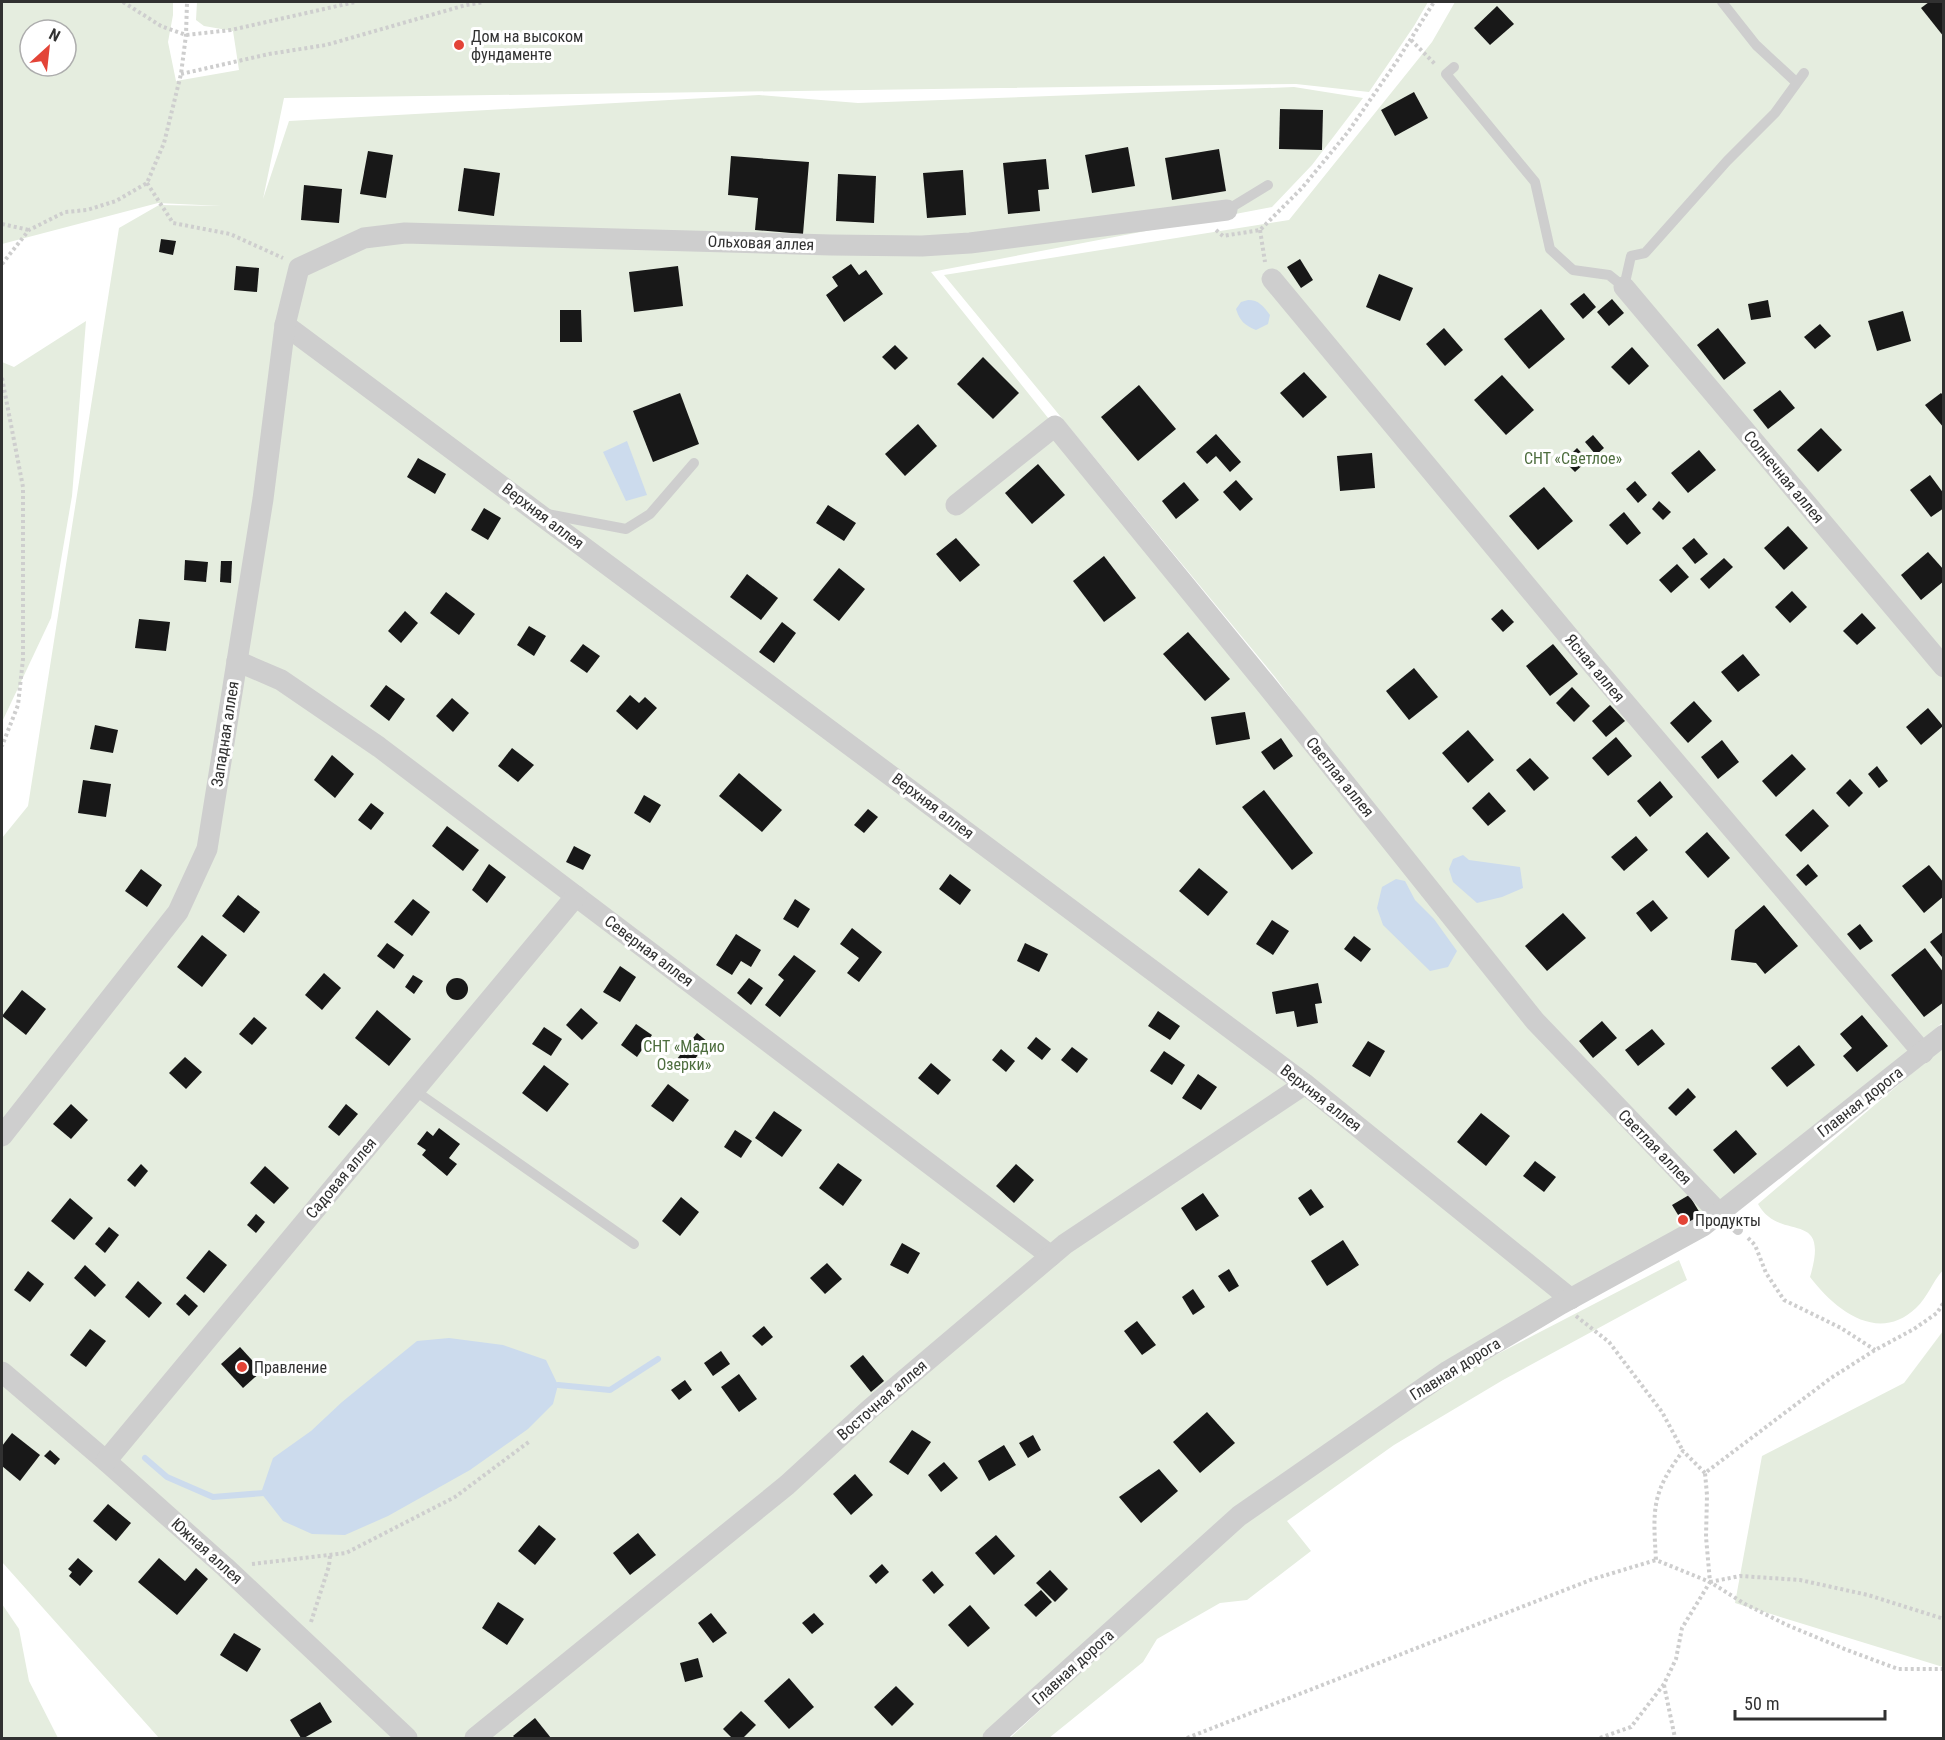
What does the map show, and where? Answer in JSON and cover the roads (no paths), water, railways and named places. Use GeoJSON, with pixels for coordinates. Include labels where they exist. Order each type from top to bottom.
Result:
{"type":"FeatureCollection","features":[{"type":"Feature","properties":{"kind":"street","name":"Ольховая аллея"},"geometry":{"type":"LineString","coordinates":[[299,268],[364,238],[405,233],[922,246],[970,243],[1227,210]]}},
{"type":"Feature","properties":{"kind":"street","name":"Западная аллея"},"geometry":{"type":"LineString","coordinates":[[2,1136],[178,912],[207,849],[263,499],[285,325],[299,268]]}},
{"type":"Feature","properties":{"kind":"street","name":"Ясная аллея"},"geometry":{"type":"LineString","coordinates":[[1272,279],[1570,638],[1923,1053]]}},
{"type":"Feature","properties":{"kind":"street","name":"Солнечная аллея"},"geometry":{"type":"LineString","coordinates":[[1624,287],[1944,667]]}},
{"type":"Feature","properties":{"kind":"street","name":"Верхняя аллея"},"geometry":{"type":"LineString","coordinates":[[285,325],[1305,1084],[1566,1302]]}},
{"type":"Feature","properties":{"kind":"street","name":"Светлая аллея"},"geometry":{"type":"LineString","coordinates":[[956,505],[1054,426],[1257,673],[1534,1021],[1719,1213]]}},
{"type":"Feature","properties":{"kind":"street","name":"Северная аллея"},"geometry":{"type":"LineString","coordinates":[[237,661],[281,680],[379,747],[1051,1256]]}},
{"type":"Feature","properties":{"kind":"street","name":"Садовая аллея"},"geometry":{"type":"LineString","coordinates":[[106,1461],[576,896]]}},
{"type":"Feature","properties":{"kind":"street","name":"Главная дорога"},"geometry":{"type":"LineString","coordinates":[[993,1738],[1239,1516],[1448,1371],[1703,1226],[1944,1035]]}},
{"type":"Feature","properties":{"kind":"street","name":"Восточная аллея"},"geometry":{"type":"LineString","coordinates":[[475,1738],[787,1485],[870,1409],[1065,1244],[1305,1084]]}},
{"type":"Feature","properties":{"kind":"street","name":"Южная аллея"},"geometry":{"type":"LineString","coordinates":[[2,1372],[225,1567],[406,1738]]}},
{"type":"Feature","properties":{"kind":"lane"},"geometry":{"type":"LineString","coordinates":[[1722,2],[1756,45],[1796,82]]}},
{"type":"Feature","properties":{"kind":"lane"},"geometry":{"type":"LineString","coordinates":[[1450,70],[1535,182],[1550,249],[1573,270],[1609,275],[1624,287],[1631,256],[1645,253],[1727,161],[1775,112],[1804,73]]}},
{"type":"Feature","properties":{"kind":"lane"},"geometry":{"type":"LineString","coordinates":[[1227,210],[1268,185]]}},
{"type":"Feature","properties":{"kind":"lane"},"geometry":{"type":"LineString","coordinates":[[536,511],[626,530],[650,514],[694,463]]}},
{"type":"Feature","properties":{"kind":"lane"},"geometry":{"type":"LineString","coordinates":[[414,1090],[634,1244]]}},
{"type":"Feature","properties":{"kind":"lane"},"geometry":{"type":"LineString","coordinates":[[1719,1213],[1738,1230]]}},
{"type":"Feature","properties":{"kind":"water"},"geometry":{"type":"Polygon","coordinates":[[[1248,300],[1258,302],[1270,315],[1268,324],[1256,330],[1243,322],[1236,309],[1241,302],[1248,300]]]}},
{"type":"Feature","properties":{"kind":"water"},"geometry":{"type":"Polygon","coordinates":[[[627,441],[647,495],[626,501],[603,452],[627,441]]]}},
{"type":"Feature","properties":{"kind":"water"},"geometry":{"type":"Polygon","coordinates":[[[1463,855],[1469,860],[1520,867],[1523,888],[1502,897],[1477,903],[1453,882],[1449,869],[1453,859],[1463,855]]]}},
{"type":"Feature","properties":{"kind":"water"},"geometry":{"type":"Polygon","coordinates":[[[1396,879],[1405,881],[1415,900],[1434,919],[1457,951],[1448,967],[1430,971],[1383,925],[1377,908],[1382,887],[1396,879]]]}},
{"type":"Feature","properties":{"kind":"water"},"geometry":{"type":"Polygon","coordinates":[[[449,1338],[503,1345],[546,1360],[558,1385],[553,1404],[528,1429],[470,1470],[388,1516],[345,1535],[312,1534],[283,1521],[261,1493],[273,1458],[311,1431],[342,1402],[417,1341],[449,1338]]]}},
{"type":"Feature","properties":{"kind":"waterway"},"geometry":{"type":"LineString","coordinates":[[558,1385],[610,1390],[658,1359]]}},
{"type":"Feature","properties":{"kind":"waterway"},"geometry":{"type":"LineString","coordinates":[[145,1458],[167,1477],[213,1497],[264,1493]]}},
{"type":"Feature","properties":{"kind":"place","name":"Дом на высоком фундаменте"},"geometry":{"type":"Point","coordinates":[459,45]}},
{"type":"Feature","properties":{"kind":"place","name":"Продукты"},"geometry":{"type":"Point","coordinates":[1683,1220]}},
{"type":"Feature","properties":{"kind":"place","name":"Правление"},"geometry":{"type":"Point","coordinates":[242,1367]}},
{"type":"Feature","properties":{"kind":"park label","name":"СНТ «Светлое»"},"geometry":{"type":"Point","coordinates":[1573,458]}},
{"type":"Feature","properties":{"kind":"park label","name":"СНТ «Мадио Озерки»"},"geometry":{"type":"Point","coordinates":[684,1055]}}]}
